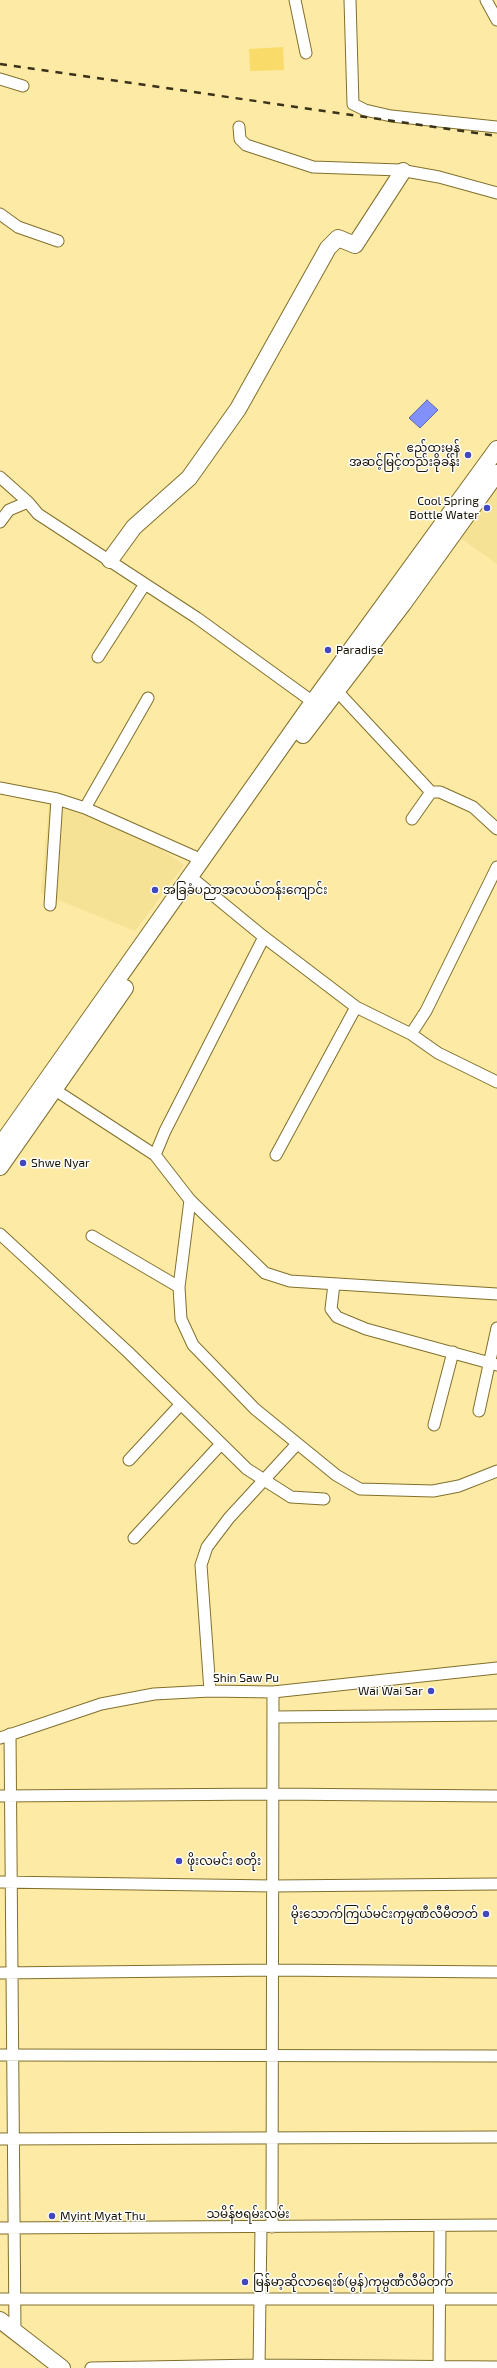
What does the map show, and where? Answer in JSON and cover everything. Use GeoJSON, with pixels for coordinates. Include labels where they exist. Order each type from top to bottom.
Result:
{"type":"FeatureCollection","features":[{"type":"Feature","properties":{"kind":"main road"},"geometry":{"type":"LineString","coordinates":[[110,560],[134,527],[189,478],[238,409],[328,248],[338,238],[355,245],[403,170]]}},
{"type":"Feature","properties":{"kind":"main road"},"geometry":{"type":"LineString","coordinates":[[49,1086],[198,882],[319,704],[497,448]]}},
{"type":"Feature","properties":{"kind":"main road"},"geometry":{"type":"LineString","coordinates":[[1,1157],[202,860],[319,704],[336,690],[402,604],[497,473]]}},
{"type":"Feature","properties":{"kind":"main road"},"geometry":{"type":"LineString","coordinates":[[0,2320],[62,2368]]}},
{"type":"Feature","properties":{"kind":"street"},"geometry":{"type":"LineString","coordinates":[[295,0],[306,53]]}},
{"type":"Feature","properties":{"kind":"street"},"geometry":{"type":"LineString","coordinates":[[350,0],[353,104],[365,110],[392,116],[497,127]]}},
{"type":"Feature","properties":{"kind":"street"},"geometry":{"type":"LineString","coordinates":[[486,0],[497,20]]}},
{"type":"Feature","properties":{"kind":"street"},"geometry":{"type":"LineString","coordinates":[[0,79],[23,86]]}},
{"type":"Feature","properties":{"kind":"street"},"geometry":{"type":"LineString","coordinates":[[239,127],[240,139],[246,145],[313,167],[403,170],[439,177],[497,193]]}},
{"type":"Feature","properties":{"kind":"street"},"geometry":{"type":"LineString","coordinates":[[0,214],[18,227],[58,241]]}},
{"type":"Feature","properties":{"kind":"street"},"geometry":{"type":"LineString","coordinates":[[0,476],[28,502],[38,514],[197,618],[319,704]]}},
{"type":"Feature","properties":{"kind":"street"},"geometry":{"type":"LineString","coordinates":[[0,522],[9,510],[28,502]]}},
{"type":"Feature","properties":{"kind":"street"},"geometry":{"type":"LineString","coordinates":[[98,658],[145,584]]}},
{"type":"Feature","properties":{"kind":"street"},"geometry":{"type":"LineString","coordinates":[[336,690],[431,792],[451,796],[473,808],[497,829]]}},
{"type":"Feature","properties":{"kind":"street"},"geometry":{"type":"LineString","coordinates":[[85,808],[148,698]]}},
{"type":"Feature","properties":{"kind":"street"},"geometry":{"type":"LineString","coordinates":[[0,788],[56,799],[85,808],[202,860]]}},
{"type":"Feature","properties":{"kind":"street"},"geometry":{"type":"LineString","coordinates":[[412,818],[431,792]]}},
{"type":"Feature","properties":{"kind":"street"},"geometry":{"type":"LineString","coordinates":[[50,905],[56,799]]}},
{"type":"Feature","properties":{"kind":"street"},"geometry":{"type":"LineString","coordinates":[[411,1034],[426,1011],[497,867]]}},
{"type":"Feature","properties":{"kind":"street"},"geometry":{"type":"LineString","coordinates":[[198,882],[264,937],[356,1007],[411,1034],[438,1053],[496,1079]]}},
{"type":"Feature","properties":{"kind":"street"},"geometry":{"type":"LineString","coordinates":[[155,1155],[165,1131],[264,937]]}},
{"type":"Feature","properties":{"kind":"street"},"geometry":{"type":"LineString","coordinates":[[276,1155],[356,1007]]}},
{"type":"Feature","properties":{"kind":"street"},"geometry":{"type":"LineString","coordinates":[[49,1086],[155,1155],[190,1200],[265,1274],[290,1281],[497,1294]]}},
{"type":"Feature","properties":{"kind":"street"},"geometry":{"type":"LineString","coordinates":[[190,1200],[179,1286],[181,1319],[192,1346],[255,1409],[336,1475],[360,1489],[368,1491],[434,1491],[459,1486],[497,1471]]}},
{"type":"Feature","properties":{"kind":"street"},"geometry":{"type":"LineString","coordinates":[[0,1234],[128,1352],[247,1469],[291,1497],[324,1499]]}},
{"type":"Feature","properties":{"kind":"street"},"geometry":{"type":"LineString","coordinates":[[92,1236],[179,1286]]}},
{"type":"Feature","properties":{"kind":"street"},"geometry":{"type":"LineString","coordinates":[[334,1284],[332,1309],[337,1317],[366,1329],[493,1363]]}},
{"type":"Feature","properties":{"kind":"street"},"geometry":{"type":"LineString","coordinates":[[479,1411],[493,1363],[497,1328]]}},
{"type":"Feature","properties":{"kind":"street"},"geometry":{"type":"LineString","coordinates":[[434,1425],[453,1352]]}},
{"type":"Feature","properties":{"kind":"street"},"geometry":{"type":"LineString","coordinates":[[129,1460],[181,1404]]}},
{"type":"Feature","properties":{"kind":"street"},"geometry":{"type":"LineString","coordinates":[[134,1538],[221,1444]]}},
{"type":"Feature","properties":{"kind":"street"},"geometry":{"type":"LineString","coordinates":[[210,1691],[201,1565],[207,1546],[229,1518],[297,1444]]}},
{"type":"Feature","properties":{"kind":"street","name":"Shin Saw Pu"},"geometry":{"type":"LineString","coordinates":[[5,1736],[101,1704],[154,1694],[210,1691],[273,1692],[497,1668]]}},
{"type":"Feature","properties":{"kind":"street"},"geometry":{"type":"LineString","coordinates":[[259,2367],[260,2298],[267,2227],[272,2138],[273,1692]]}},
{"type":"Feature","properties":{"kind":"street"},"geometry":{"type":"LineString","coordinates":[[273,1717],[497,1715]]}},
{"type":"Feature","properties":{"kind":"street"},"geometry":{"type":"LineString","coordinates":[[5,1736],[5,1796],[12,1882],[16,2332]]}},
{"type":"Feature","properties":{"kind":"street"},"geometry":{"type":"LineString","coordinates":[[5,1796],[273,1794],[497,1796]]}},
{"type":"Feature","properties":{"kind":"street"},"geometry":{"type":"LineString","coordinates":[[0,1882],[273,1886],[497,1884]]}},
{"type":"Feature","properties":{"kind":"street"},"geometry":{"type":"LineString","coordinates":[[0,1973],[273,1970],[497,1972]]}},
{"type":"Feature","properties":{"kind":"street"},"geometry":{"type":"LineString","coordinates":[[0,2055],[497,2056]]}},
{"type":"Feature","properties":{"kind":"street"},"geometry":{"type":"LineString","coordinates":[[0,2139],[497,2137]]}},
{"type":"Feature","properties":{"kind":"street","name":"သမိန်ဗရမ်းလမ်း"},"geometry":{"type":"LineString","coordinates":[[0,2228],[497,2225]]}},
{"type":"Feature","properties":{"kind":"street"},"geometry":{"type":"LineString","coordinates":[[439,2367],[440,2226]]}},
{"type":"Feature","properties":{"kind":"street"},"geometry":{"type":"LineString","coordinates":[[0,2299],[497,2299]]}},
{"type":"Feature","properties":{"kind":"street"},"geometry":{"type":"LineString","coordinates":[[90,2368],[497,2367]]}},
{"type":"Feature","properties":{"kind":"shaded area"},"geometry":{"type":"Polygon","coordinates":[[[283,47],[284,70],[250,71],[249,49],[283,47]]]}},
{"type":"Feature","properties":{"kind":"shaded area","name":"Cool Spring Bottle Water"},"geometry":{"type":"Polygon","coordinates":[[[497,480],[497,564],[458,536],[497,480]]]}},
{"type":"Feature","properties":{"kind":"shaded area"},"geometry":{"type":"Polygon","coordinates":[[[49,804],[85,813],[138,834],[184,865],[135,931],[41,893],[49,804]]]}},
{"type":"Feature","properties":{"kind":"water"},"geometry":{"type":"Polygon","coordinates":[[[427,400],[438,410],[420,428],[409,418],[427,400]]]}},
{"type":"Feature","properties":{"kind":"railway"},"geometry":{"type":"LineString","coordinates":[[0,64],[497,136]]}},
{"type":"Feature","properties":{"kind":"place","name":"ဧည့်ထူးမွန် အဆင့်မြင့်တည်းခိုခန်း"},"geometry":{"type":"Point","coordinates":[468,455]}},
{"type":"Feature","properties":{"kind":"place","name":"Cool Spring Bottle Water"},"geometry":{"type":"Point","coordinates":[487,508]}},
{"type":"Feature","properties":{"kind":"place","name":"Paradise"},"geometry":{"type":"Point","coordinates":[328,650]}},
{"type":"Feature","properties":{"kind":"place","name":"အခြခံပညာအလယ်တန်းကျောင်း"},"geometry":{"type":"Point","coordinates":[155,890]}},
{"type":"Feature","properties":{"kind":"place","name":"Shwe Nyar"},"geometry":{"type":"Point","coordinates":[23,1163]}},
{"type":"Feature","properties":{"kind":"place","name":"Wai Wai Sar"},"geometry":{"type":"Point","coordinates":[431,1691]}},
{"type":"Feature","properties":{"kind":"place","name":"ဖိုးလမင်း စတိုး"},"geometry":{"type":"Point","coordinates":[179,1861]}},
{"type":"Feature","properties":{"kind":"place","name":"မိုးသောက်ကြယ်မင်းကုမ္ပဏီလီမီတတ်"},"geometry":{"type":"Point","coordinates":[486,1914]}},
{"type":"Feature","properties":{"kind":"place","name":"Myint Myat Thu"},"geometry":{"type":"Point","coordinates":[52,2216]}},
{"type":"Feature","properties":{"kind":"place","name":"မြန်မာ့ဆိုလာရေးစ်(မွန်)ကုမ္ပဏီလီမိတက်"},"geometry":{"type":"Point","coordinates":[245,2282]}}]}
